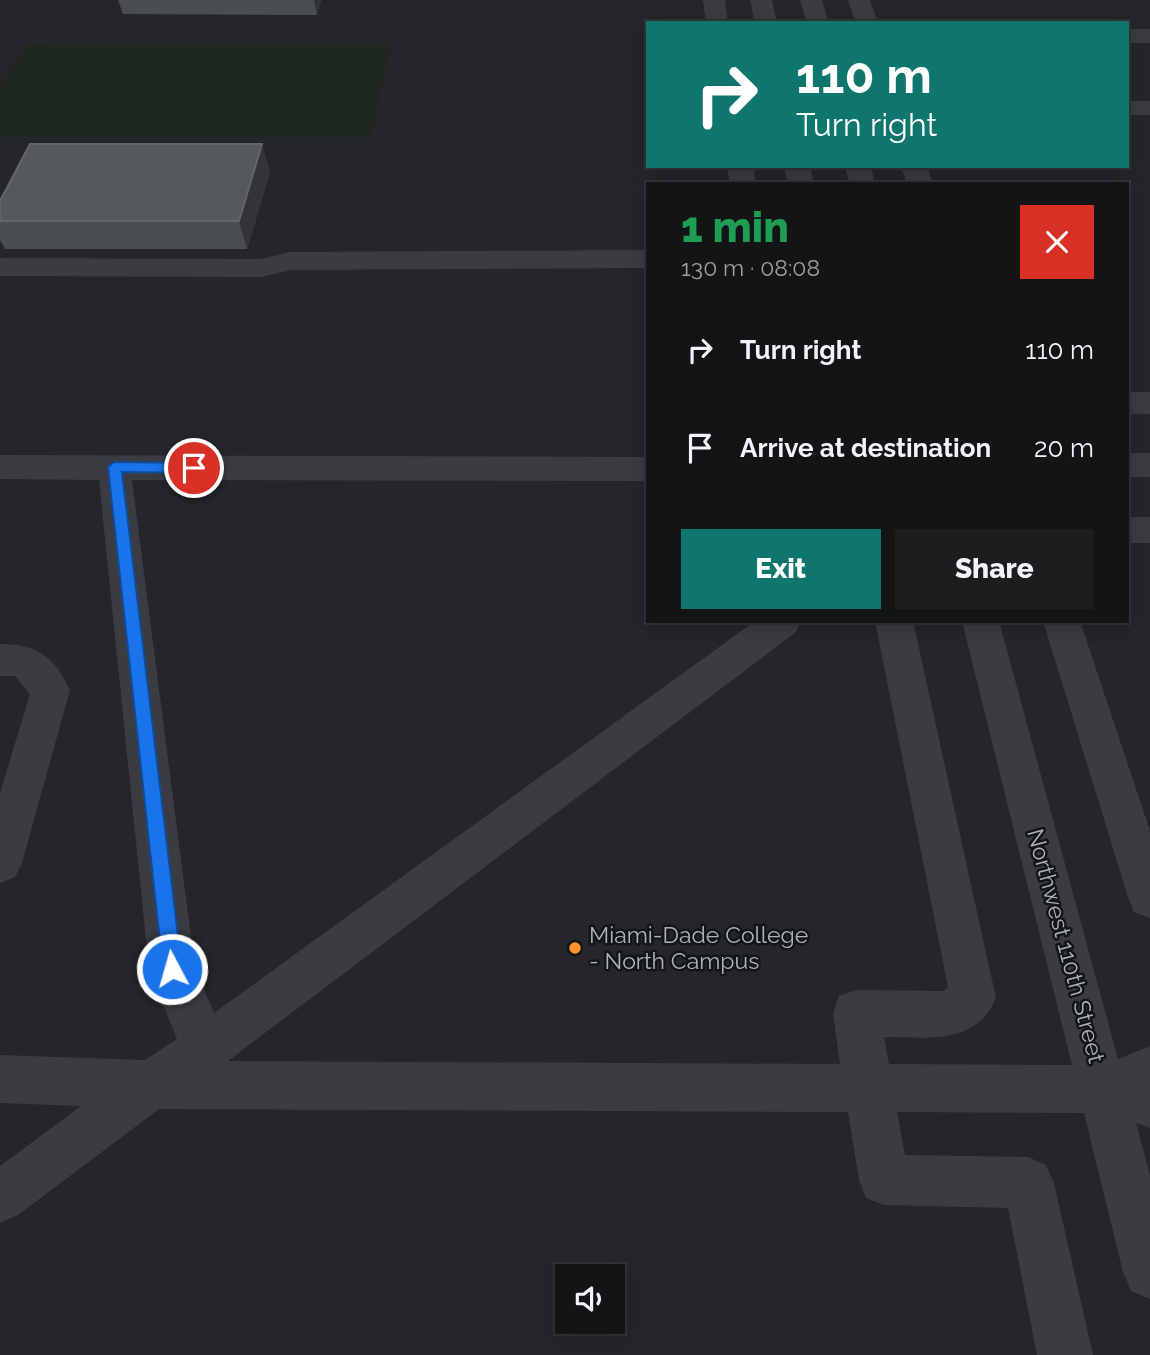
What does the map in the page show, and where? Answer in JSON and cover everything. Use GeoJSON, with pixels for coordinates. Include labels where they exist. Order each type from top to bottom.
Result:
{"type":"FeatureCollection","features":[{"type":"Feature","properties":{"kind":"street"},"geometry":{"type":"LineString","coordinates":[[714,0],[718,21]]}},
{"type":"Feature","properties":{"kind":"street"},"geometry":{"type":"LineString","coordinates":[[761,0],[766,21]]}},
{"type":"Feature","properties":{"kind":"street"},"geometry":{"type":"LineString","coordinates":[[811,0],[817,21]]}},
{"type":"Feature","properties":{"kind":"street"},"geometry":{"type":"LineString","coordinates":[[859,0],[866,21]]}},
{"type":"Feature","properties":{"kind":"street"},"geometry":{"type":"LineString","coordinates":[[1129,36],[1150,36]]}},
{"type":"Feature","properties":{"kind":"street"},"geometry":{"type":"LineString","coordinates":[[1129,108],[1150,108]]}},
{"type":"Feature","properties":{"kind":"street"},"geometry":{"type":"LineString","coordinates":[[0,267],[261,268],[290,261],[646,259]]}},
{"type":"Feature","properties":{"kind":"street"},"geometry":{"type":"LineString","coordinates":[[1129,403],[1150,403]]}},
{"type":"Feature","properties":{"kind":"street"},"geometry":{"type":"LineString","coordinates":[[1129,465],[1150,465]]}},
{"type":"Feature","properties":{"kind":"street"},"geometry":{"type":"LineString","coordinates":[[0,467],[646,468]]}},
{"type":"Feature","properties":{"kind":"street"},"geometry":{"type":"LineString","coordinates":[[114,467],[172,969],[205,1049]]}},
{"type":"Feature","properties":{"kind":"street"},"geometry":{"type":"LineString","coordinates":[[1129,530],[1150,530]]}},
{"type":"Feature","properties":{"kind":"street"},"geometry":{"type":"LineString","coordinates":[[0,1197],[151,1085],[205,1049],[780,623]]}},
{"type":"Feature","properties":{"kind":"street"},"geometry":{"type":"LineString","coordinates":[[894,623],[973,999],[948,1014],[856,1013],[866,1087],[884,1180],[1028,1183],[1065,1355]]}},
{"type":"Feature","properties":{"kind":"street","name":"Northwest 110th Street"},"geometry":{"type":"LineString","coordinates":[[981,623],[1150,1272]]}},
{"type":"Feature","properties":{"kind":"street"},"geometry":{"type":"LineString","coordinates":[[1062,623],[1150,897]]}},
{"type":"Feature","properties":{"kind":"street"},"geometry":{"type":"LineString","coordinates":[[0,660],[25,660],[51,690],[0,863]]}},
{"type":"Feature","properties":{"kind":"street"},"geometry":{"type":"LineString","coordinates":[[1103,1089],[1150,1070]]}},
{"type":"Feature","properties":{"kind":"street"},"geometry":{"type":"LineString","coordinates":[[0,1079],[151,1085],[1103,1089],[1150,1103]]}},
{"type":"Feature","properties":{"kind":"shaded area","name":"Miami-Dade College - North Campus"},"geometry":{"type":"Polygon","coordinates":[[[0,0],[1150,0],[1150,1355],[0,1355],[0,0]]]}},
{"type":"Feature","properties":{"kind":"green space"},"geometry":{"type":"Polygon","coordinates":[[[25,45],[390,46],[371,137],[0,137],[0,87],[25,45]]]}},
{"type":"Feature","properties":{"kind":"building"},"geometry":{"type":"Polygon","coordinates":[[[30,144],[262,144],[239,221],[0,221],[0,201],[30,144]]]}},
{"type":"Feature","properties":{"kind":"place","name":"Miami-Dade College - North Campus"},"geometry":{"type":"Point","coordinates":[575,948]}},
{"type":"Feature","properties":{"kind":"route"},"geometry":{"type":"LineString","coordinates":[[172,969],[114,467],[194,468]]}}]}
